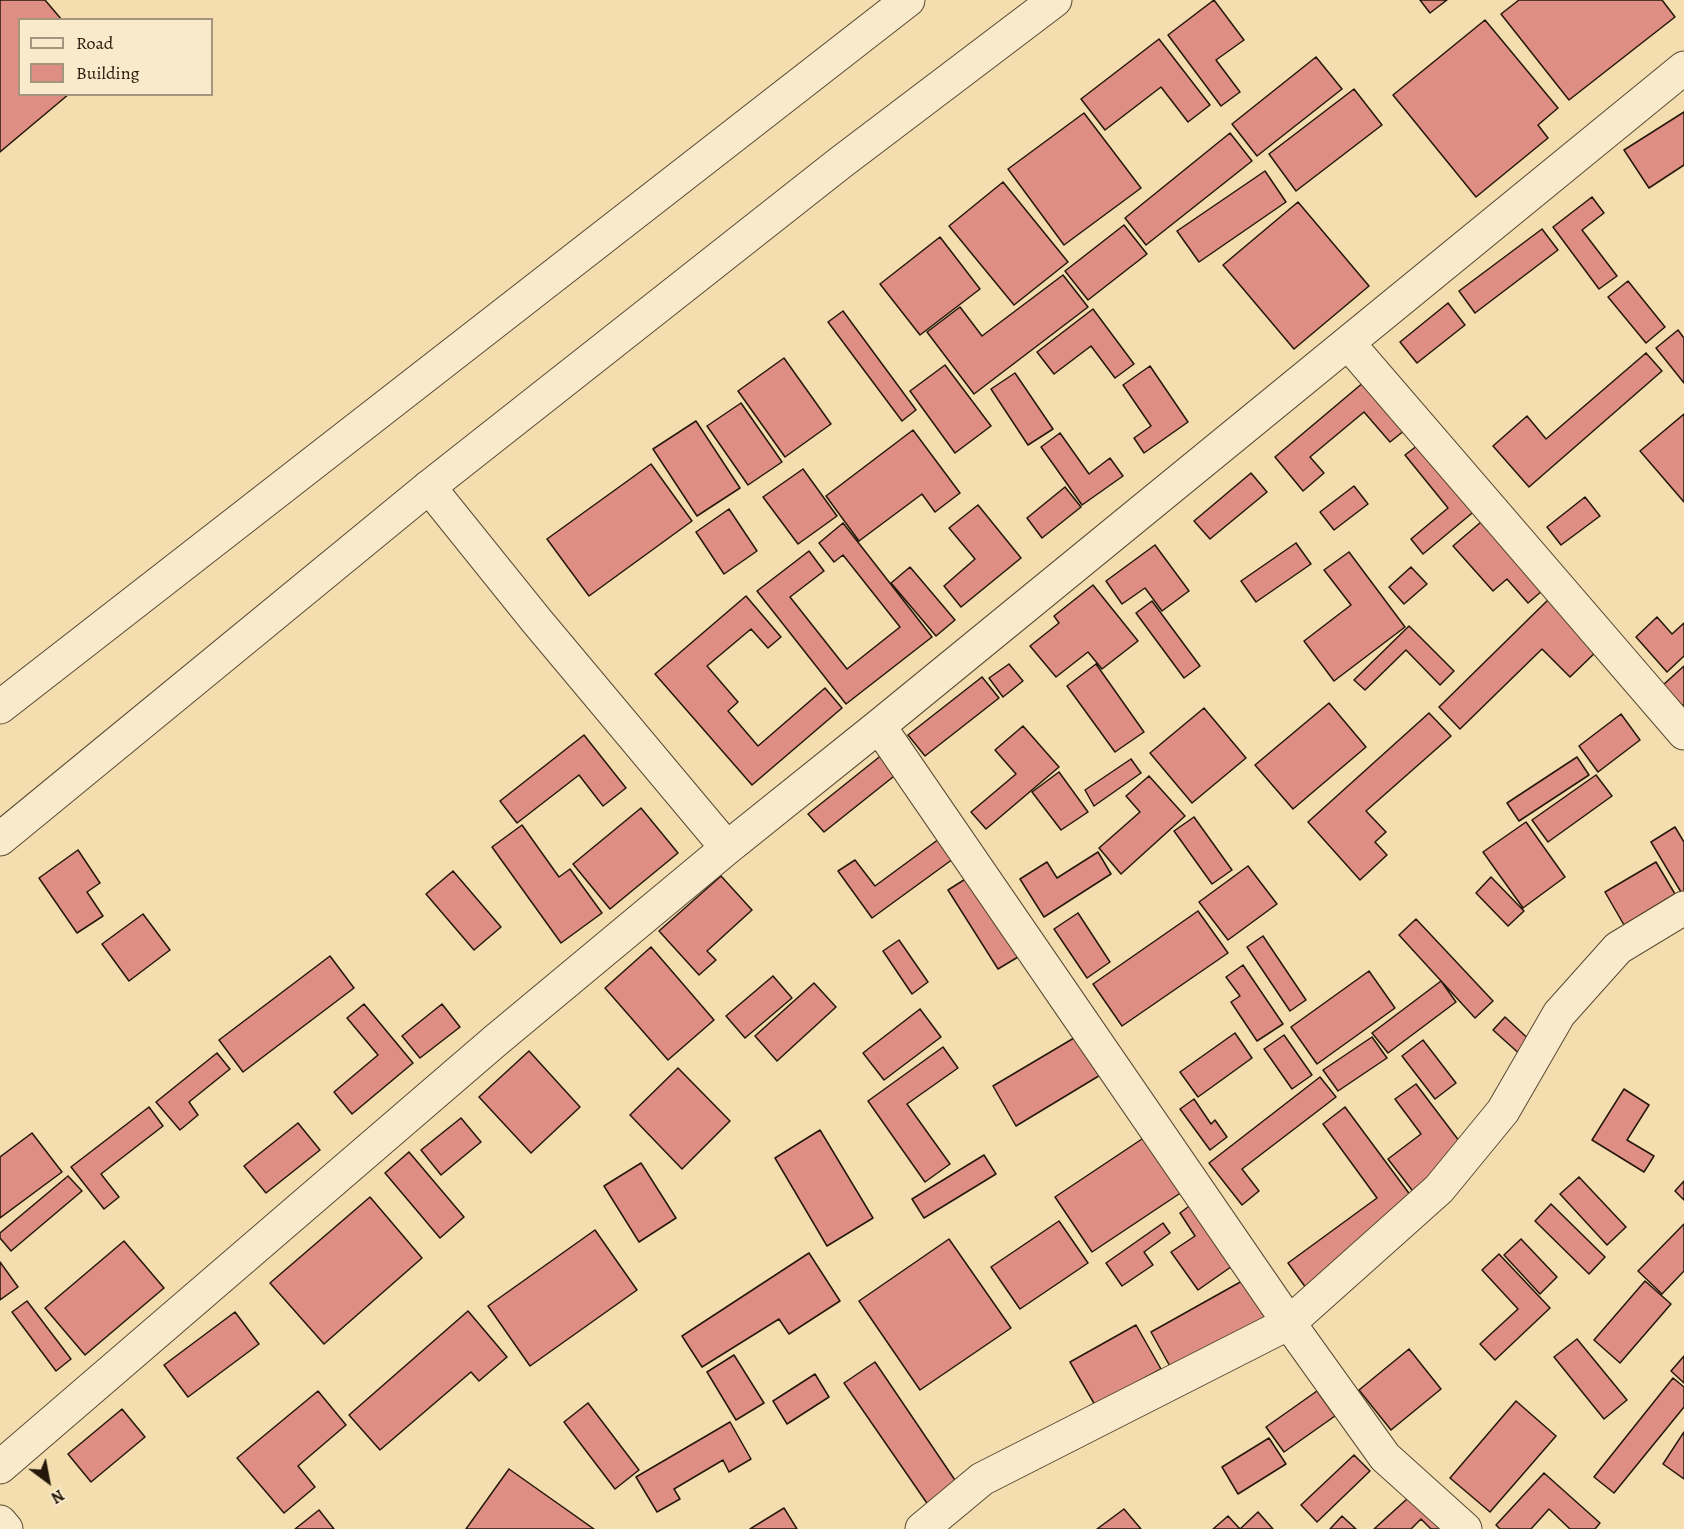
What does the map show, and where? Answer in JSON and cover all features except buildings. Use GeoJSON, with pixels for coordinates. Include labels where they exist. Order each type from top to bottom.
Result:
{"type":"FeatureCollection","features":[{"type":"Feature","properties":{"kind":"street"},"geometry":{"type":"LineString","coordinates":[[0,707],[908,0]]}},
{"type":"Feature","properties":{"kind":"street"},"geometry":{"type":"LineString","coordinates":[[0,839],[429,487],[840,163],[1055,0]]}},
{"type":"Feature","properties":{"kind":"street"},"geometry":{"type":"LineString","coordinates":[[0,1467],[495,1041],[727,848],[1684,68]]}},
{"type":"Feature","properties":{"kind":"street"},"geometry":{"type":"LineString","coordinates":[[1348,343],[1684,733]]}},
{"type":"Feature","properties":{"kind":"street"},"geometry":{"type":"LineString","coordinates":[[429,487],[536,620],[727,848]]}},
{"type":"Feature","properties":{"kind":"street"},"geometry":{"type":"LineString","coordinates":[[879,726],[1289,1323],[1385,1457],[1465,1529]]}},
{"type":"Feature","properties":{"kind":"street"},"geometry":{"type":"LineString","coordinates":[[922,1529],[982,1479],[1289,1323],[1439,1189],[1503,1111],[1559,1014],[1618,948],[1684,908]]}},
{"type":"Feature","properties":{"kind":"street"},"geometry":{"type":"LineString","coordinates":[[0,1522],[6,1529]]}}]}
